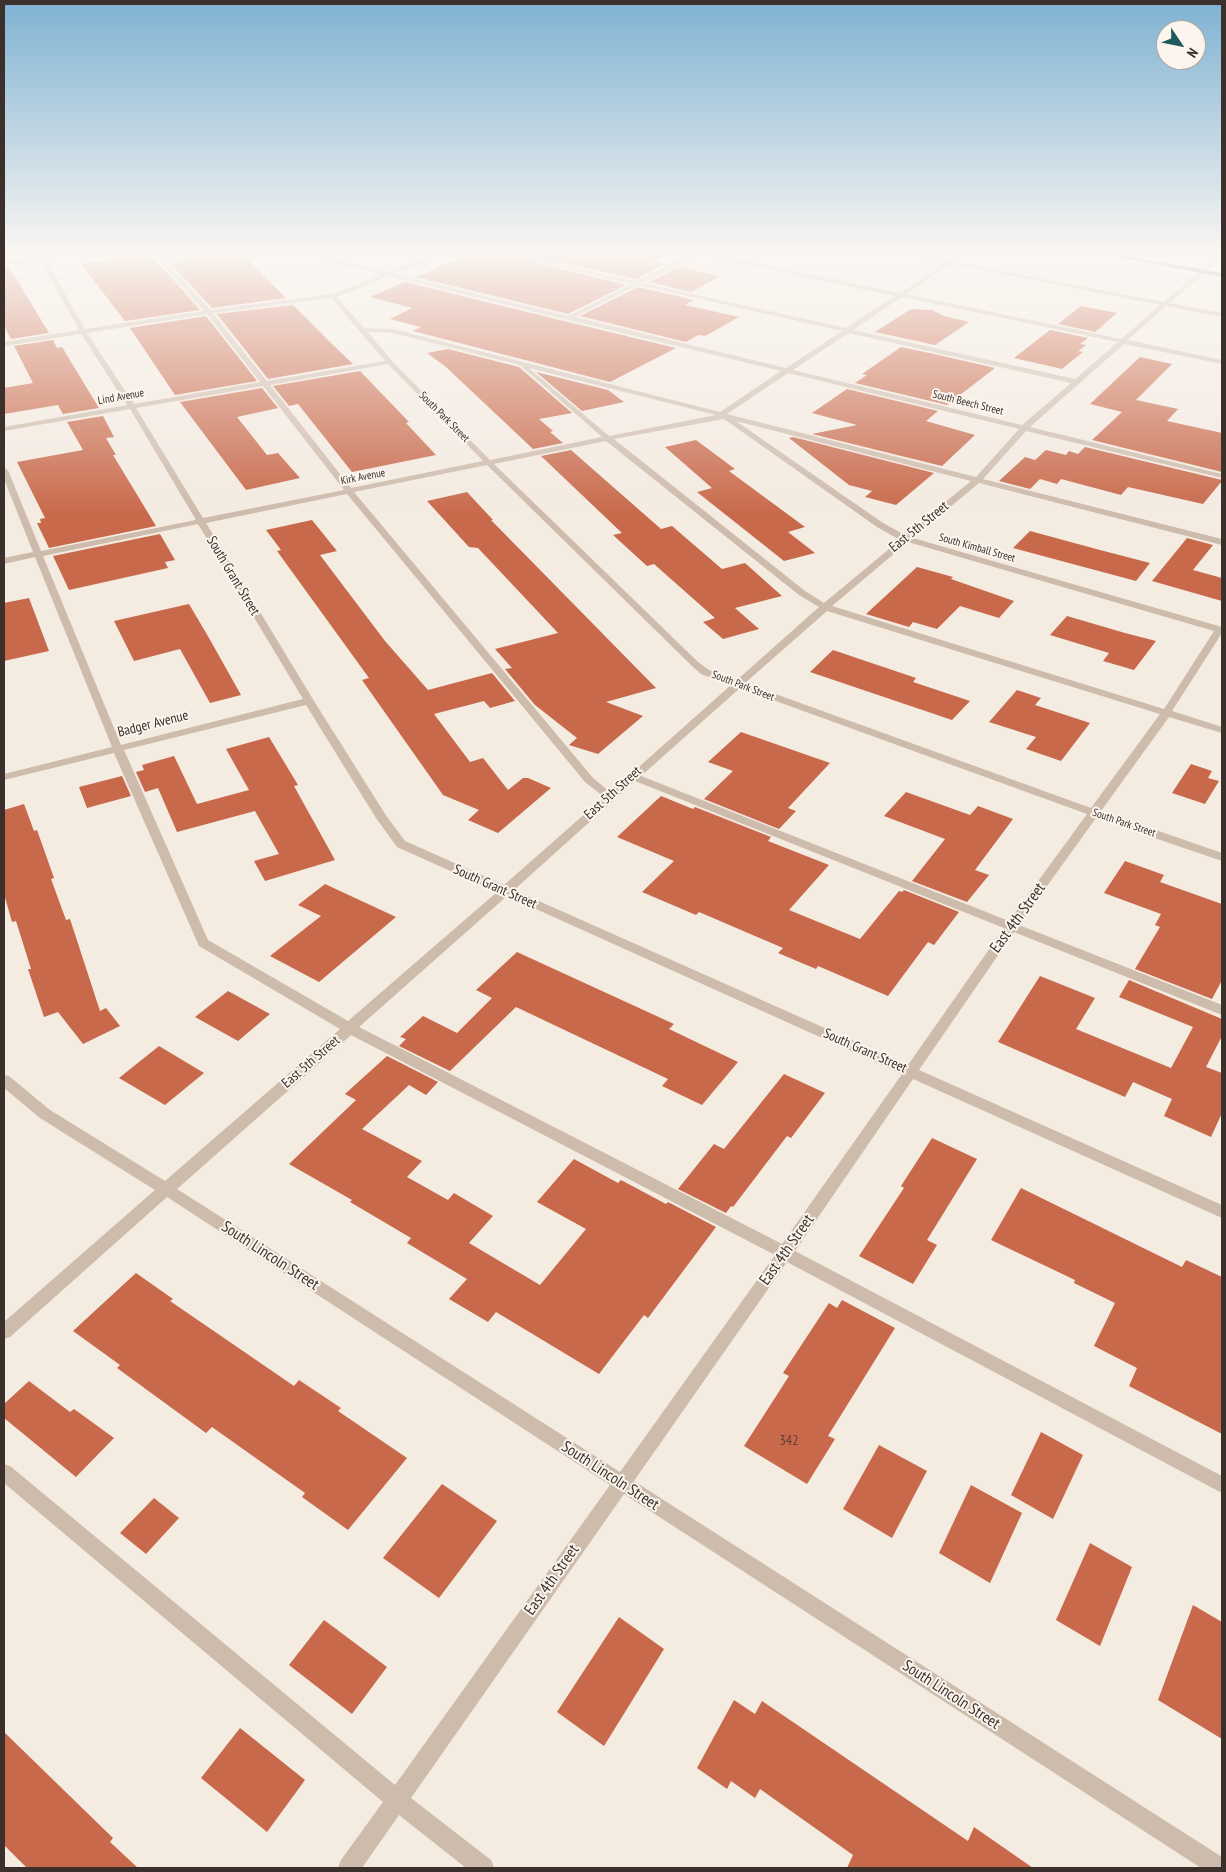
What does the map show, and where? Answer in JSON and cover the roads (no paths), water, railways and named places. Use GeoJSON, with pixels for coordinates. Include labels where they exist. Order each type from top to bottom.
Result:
{"type":"FeatureCollection","features":[{"type":"Feature","properties":{"kind":"street"},"geometry":{"type":"LineString","coordinates":[[4,344],[28,340]]}},
{"type":"Feature","properties":{"kind":"street","name":"South Grant Street"},"geometry":{"type":"LineString","coordinates":[[89,340],[132,406],[309,701],[382,818],[401,844],[1222,1212]]}},
{"type":"Feature","properties":{"kind":"street"},"geometry":{"type":"LineString","coordinates":[[231,340],[349,491],[590,780],[609,796]]}},
{"type":"Feature","properties":{"kind":"street","name":"South Park Street"},"geometry":{"type":"LineString","coordinates":[[372,340],[390,362],[489,463],[705,672],[1094,813],[1222,857]]}},
{"type":"Feature","properties":{"kind":"street"},"geometry":{"type":"LineString","coordinates":[[430,340],[978,478],[1222,542]]}},
{"type":"Feature","properties":{"kind":"street","name":"South Beech Street"},"geometry":{"type":"LineString","coordinates":[[662,340],[1222,476]]}},
{"type":"Feature","properties":{"kind":"street"},"geometry":{"type":"LineString","coordinates":[[724,415],[786,370],[833,340]]}},
{"type":"Feature","properties":{"kind":"street"},"geometry":{"type":"LineString","coordinates":[[895,340],[1077,382]]}},
{"type":"Feature","properties":{"kind":"street"},"geometry":{"type":"LineString","coordinates":[[1120,340],[1222,362]]}},
{"type":"Feature","properties":{"kind":"street","name":"East 5th Street"},"geometry":{"type":"LineString","coordinates":[[4,1332],[505,892],[609,796],[736,684],[904,538],[978,478],[1024,428],[1123,341]]}},
{"type":"Feature","properties":{"kind":"street","name":"Lind Avenue"},"geometry":{"type":"LineString","coordinates":[[4,429],[390,362]]}},
{"type":"Feature","properties":{"kind":"street"},"geometry":{"type":"LineString","coordinates":[[520,363],[607,438],[802,592],[825,607],[1222,730]]}},
{"type":"Feature","properties":{"kind":"street","name":"Kirk Avenue"},"geometry":{"type":"LineString","coordinates":[[4,561],[724,415]]}},
{"type":"Feature","properties":{"kind":"street","name":"South Kimball Street"},"geometry":{"type":"LineString","coordinates":[[724,415],[880,525],[904,538],[1221,629]]}},
{"type":"Feature","properties":{"kind":"street"},"geometry":{"type":"LineString","coordinates":[[4,470],[40,554],[118,749],[204,943],[349,1028],[785,1253],[1222,1485]]}},
{"type":"Feature","properties":{"kind":"street","name":"East 4th Street"},"geometry":{"type":"LineString","coordinates":[[349,1868],[785,1253],[1011,927],[1166,713],[1221,629]]}},
{"type":"Feature","properties":{"kind":"street","name":"Badger Avenue"},"geometry":{"type":"LineString","coordinates":[[4,777],[309,701]]}},
{"type":"Feature","properties":{"kind":"street"},"geometry":{"type":"LineString","coordinates":[[632,776],[1222,1010]]}},
{"type":"Feature","properties":{"kind":"street","name":"South Lincoln Street"},"geometry":{"type":"LineString","coordinates":[[4,1080],[45,1114],[166,1189],[1220,1868]]}},
{"type":"Feature","properties":{"kind":"street"},"geometry":{"type":"LineString","coordinates":[[4,1472],[397,1800],[483,1868]]}}]}
